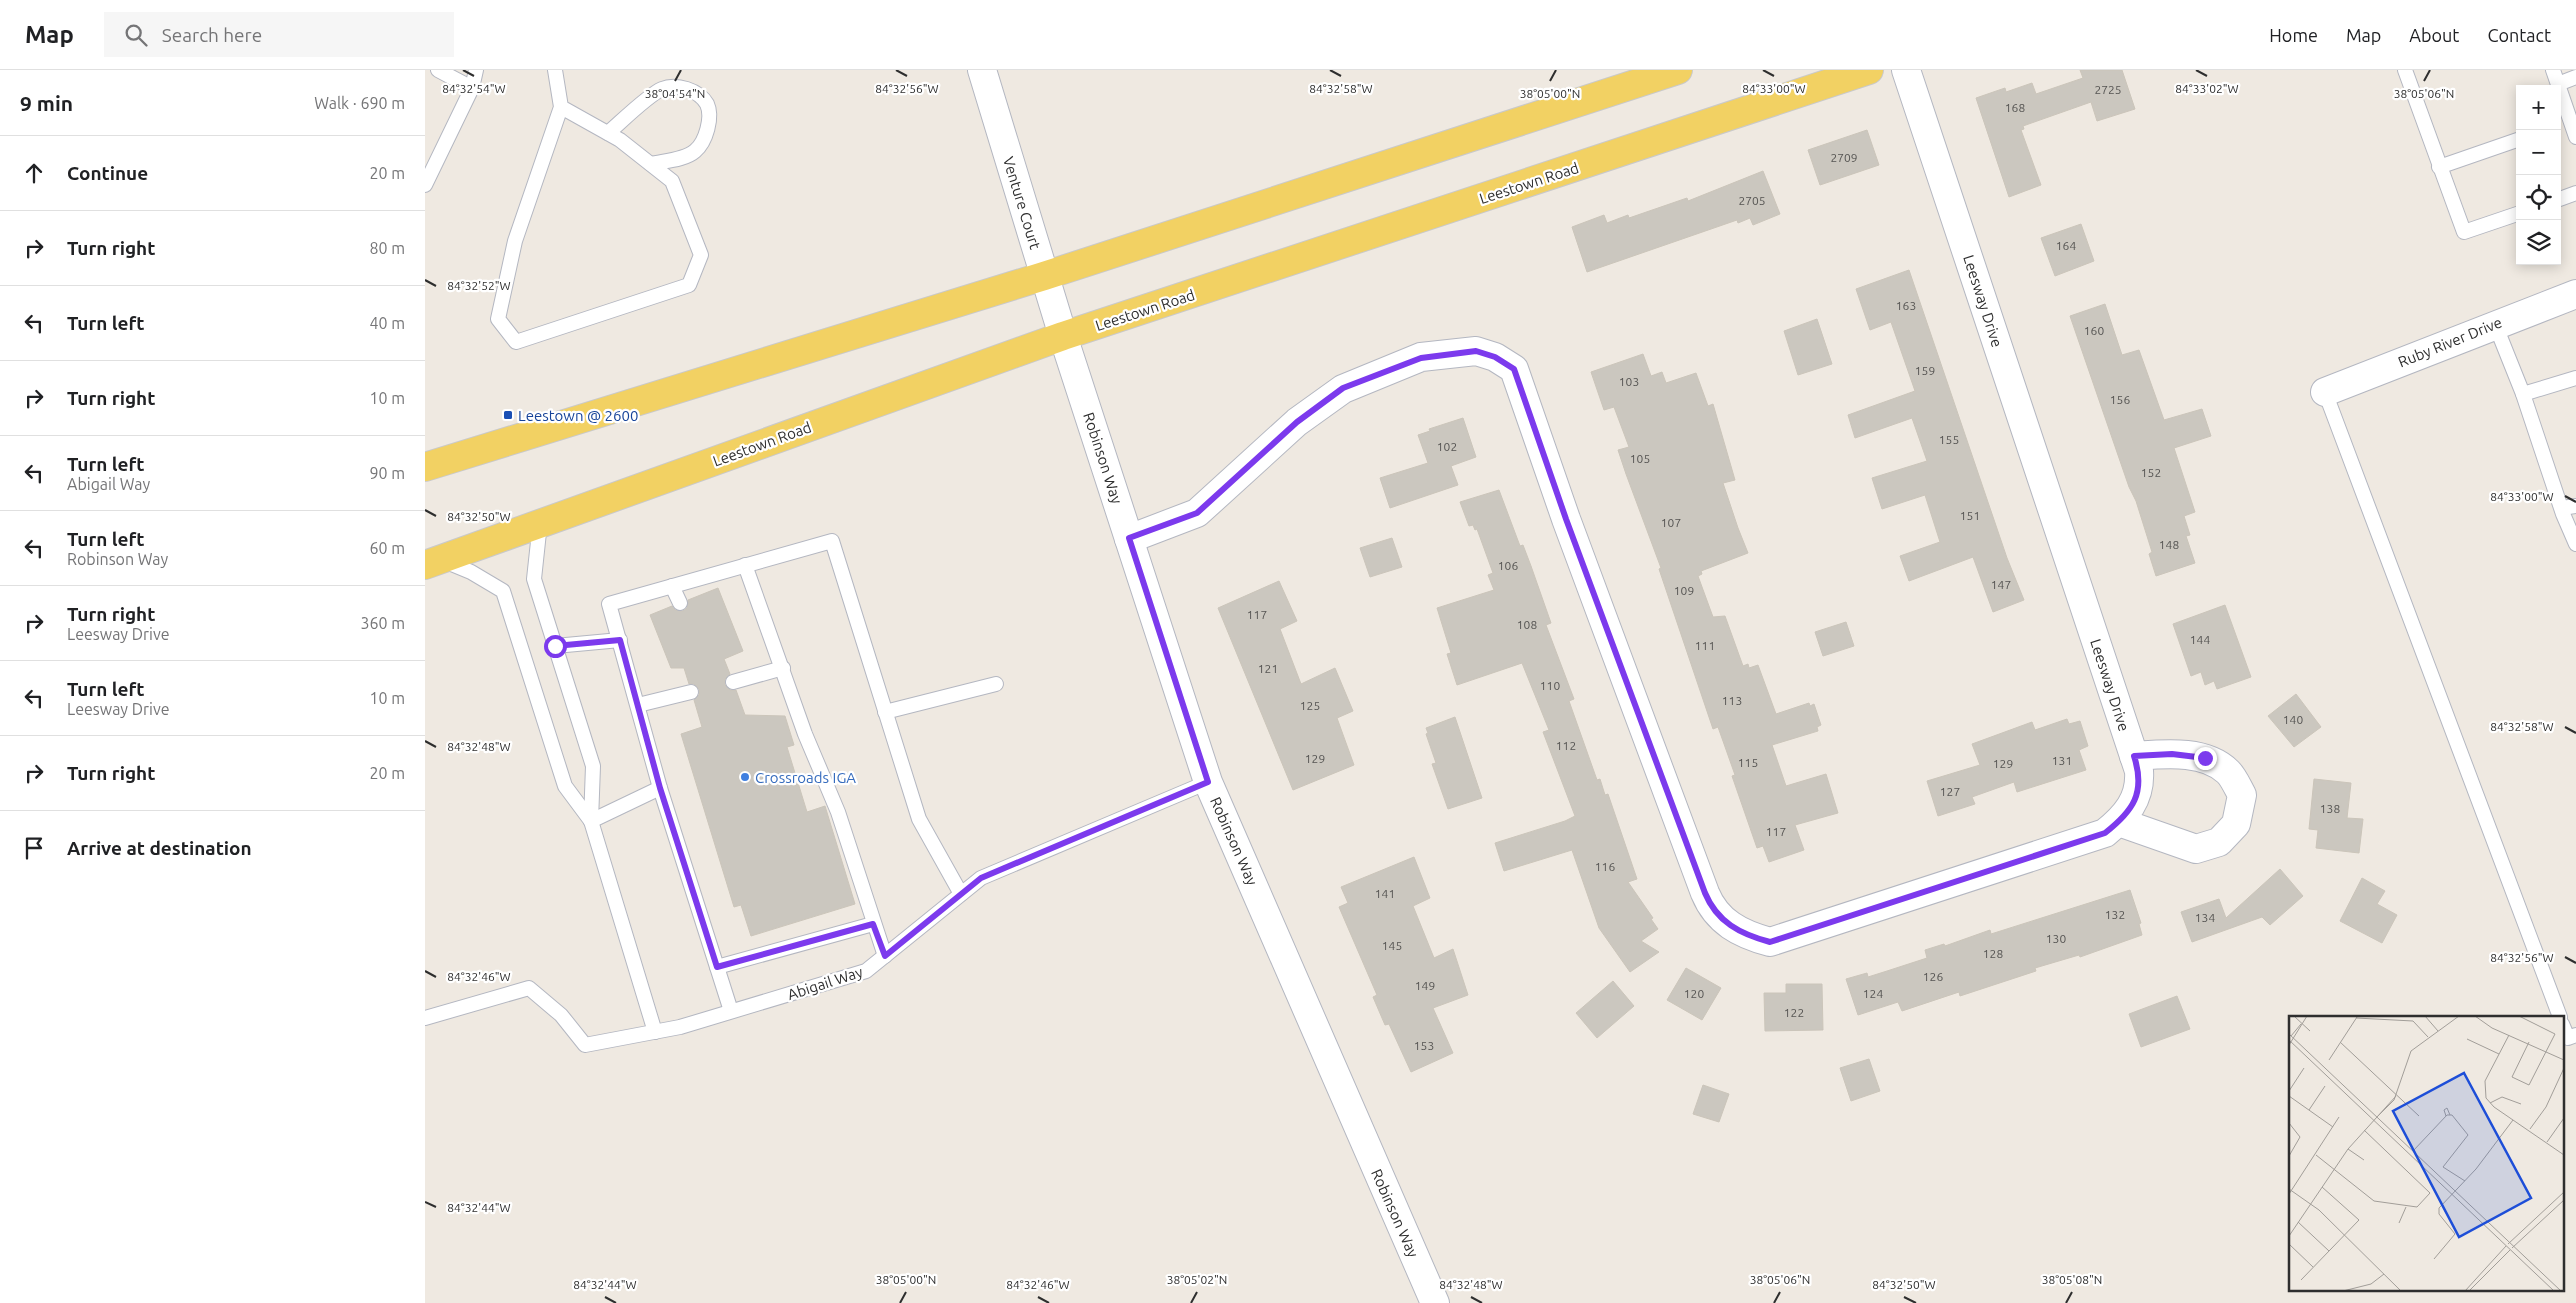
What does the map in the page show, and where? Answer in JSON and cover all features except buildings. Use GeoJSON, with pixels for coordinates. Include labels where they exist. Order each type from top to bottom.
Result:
{"type":"FeatureCollection","features":[{"type":"Feature","properties":{"kind":"main road"},"geometry":{"type":"LineString","coordinates":[[425,467],[1045,276],[1678,70]]}},
{"type":"Feature","properties":{"kind":"main road","name":"Leestown Road"},"geometry":{"type":"LineString","coordinates":[[433,562],[1063,336],[1869,70]]}},
{"type":"Feature","properties":{"kind":"street","name":"Venture Court"},"geometry":{"type":"LineString","coordinates":[[982,70],[1063,336]]}},
{"type":"Feature","properties":{"kind":"street","name":"Leesway Drive"},"geometry":{"type":"LineString","coordinates":[[1129,538],[1197,513],[1297,422],[1343,388],[1421,358],[1476,351],[1495,357],[1514,369],[1566,519],[1705,893],[1711,907],[1723,920],[1745,936],[1770,942],[2105,833],[2119,822],[2131,808],[2137,795],[2139,771],[1907,70]]}},
{"type":"Feature","properties":{"kind":"street","name":"Ruby River Drive"},"geometry":{"type":"LineString","coordinates":[[2325,392],[2495,324],[2576,294]]}},
{"type":"Feature","properties":{"kind":"street","name":"Robinson Way"},"geometry":{"type":"LineString","coordinates":[[1063,336],[1208,782],[1435,1303]]}},
{"type":"Feature","properties":{"kind":"street"},"geometry":{"type":"LineString","coordinates":[[2119,822],[2196,849],[2219,842],[2236,824],[2242,795],[2227,772],[2205,758],[2172,754],[2134,756]]}},
{"type":"Feature","properties":{"kind":"lane"},"geometry":{"type":"LineString","coordinates":[[438,70],[472,88]]}},
{"type":"Feature","properties":{"kind":"lane"},"geometry":{"type":"LineString","coordinates":[[425,185],[472,88],[476,70]]}},
{"type":"Feature","properties":{"kind":"lane"},"geometry":{"type":"LineString","coordinates":[[555,70],[561,108],[515,241],[498,319],[516,342],[689,285],[701,255],[672,181],[608,133],[561,108]]}},
{"type":"Feature","properties":{"kind":"lane"},"geometry":{"type":"LineString","coordinates":[[2405,70],[2464,232],[2516,214]]}},
{"type":"Feature","properties":{"kind":"lane"},"geometry":{"type":"LineString","coordinates":[[2553,70],[2568,121],[2576,137]]}},
{"type":"Feature","properties":{"kind":"lane"},"geometry":{"type":"LineString","coordinates":[[2558,84],[2576,77]]}},
{"type":"Feature","properties":{"kind":"lane"},"geometry":{"type":"LineString","coordinates":[[608,133],[662,89],[682,87],[696,94],[706,104],[709,112],[708,126],[703,140],[695,151],[683,157],[651,164]]}},
{"type":"Feature","properties":{"kind":"lane"},"geometry":{"type":"LineString","coordinates":[[2439,167],[2516,139]]}},
{"type":"Feature","properties":{"kind":"lane"},"geometry":{"type":"LineString","coordinates":[[2561,199],[2576,193]]}},
{"type":"Feature","properties":{"kind":"lane"},"geometry":{"type":"LineString","coordinates":[[2495,324],[2523,394],[2561,508],[2576,544]]}},
{"type":"Feature","properties":{"kind":"lane"},"geometry":{"type":"LineString","coordinates":[[2523,394],[2576,378]]}},
{"type":"Feature","properties":{"kind":"lane"},"geometry":{"type":"LineString","coordinates":[[2325,392],[2560,1016]]}},
{"type":"Feature","properties":{"kind":"lane"},"geometry":{"type":"LineString","coordinates":[[2561,508],[2576,506]]}},
{"type":"Feature","properties":{"kind":"lane"},"geometry":{"type":"LineString","coordinates":[[540,523],[534,579],[593,766],[591,821],[655,1032]]}},
{"type":"Feature","properties":{"kind":"lane"},"geometry":{"type":"LineString","coordinates":[[731,1011],[660,788],[609,604],[832,541],[919,819],[961,894]]}},
{"type":"Feature","properties":{"kind":"lane"},"geometry":{"type":"LineString","coordinates":[[433,562],[471,572],[503,591],[565,786],[591,821]]}},
{"type":"Feature","properties":{"kind":"lane"},"geometry":{"type":"LineString","coordinates":[[745,565],[805,734],[838,812],[885,956]]}},
{"type":"Feature","properties":{"kind":"lane"},"geometry":{"type":"LineString","coordinates":[[672,586],[679,603]]}},
{"type":"Feature","properties":{"kind":"lane"},"geometry":{"type":"LineString","coordinates":[[555,646],[620,640]]}},
{"type":"Feature","properties":{"kind":"lane"},"geometry":{"type":"LineString","coordinates":[[733,682],[783,668]]}},
{"type":"Feature","properties":{"kind":"lane"},"geometry":{"type":"LineString","coordinates":[[885,712],[995,684]]}},
{"type":"Feature","properties":{"kind":"lane"},"geometry":{"type":"LineString","coordinates":[[638,705],[691,692]]}},
{"type":"Feature","properties":{"kind":"lane","name":"Abigail Way"},"geometry":{"type":"LineString","coordinates":[[425,1018],[529,988],[561,1015],[585,1045],[655,1032],[866,971],[981,878],[1208,782]]}},
{"type":"Feature","properties":{"kind":"lane"},"geometry":{"type":"LineString","coordinates":[[591,821],[660,788]]}},
{"type":"Feature","properties":{"kind":"lane"},"geometry":{"type":"LineString","coordinates":[[717,967],[873,924]]}},
{"type":"Feature","properties":{"kind":"lane"},"geometry":{"type":"LineString","coordinates":[[2563,1027],[2567,1038],[2576,1035]]}},
{"type":"Feature","properties":{"kind":"place","name":"Leestown @ 2600"},"geometry":{"type":"Point","coordinates":[508,415]}},
{"type":"Feature","properties":{"kind":"place","name":"Crossroads IGA"},"geometry":{"type":"Point","coordinates":[745,777]}},
{"type":"Feature","properties":{"kind":"route"},"geometry":{"type":"LineString","coordinates":[[555,646],[620,640],[660,788],[717,967],[873,924],[885,956],[981,878],[1208,782],[1129,538],[1197,513],[1297,422],[1343,388],[1421,358],[1476,351],[1495,357],[1514,369],[1566,519],[1705,893],[1711,907],[1723,920],[1745,936],[1770,942],[2105,833],[2119,822],[2131,808],[2137,795],[2139,771],[2134,756],[2172,754],[2205,758]]}}]}
